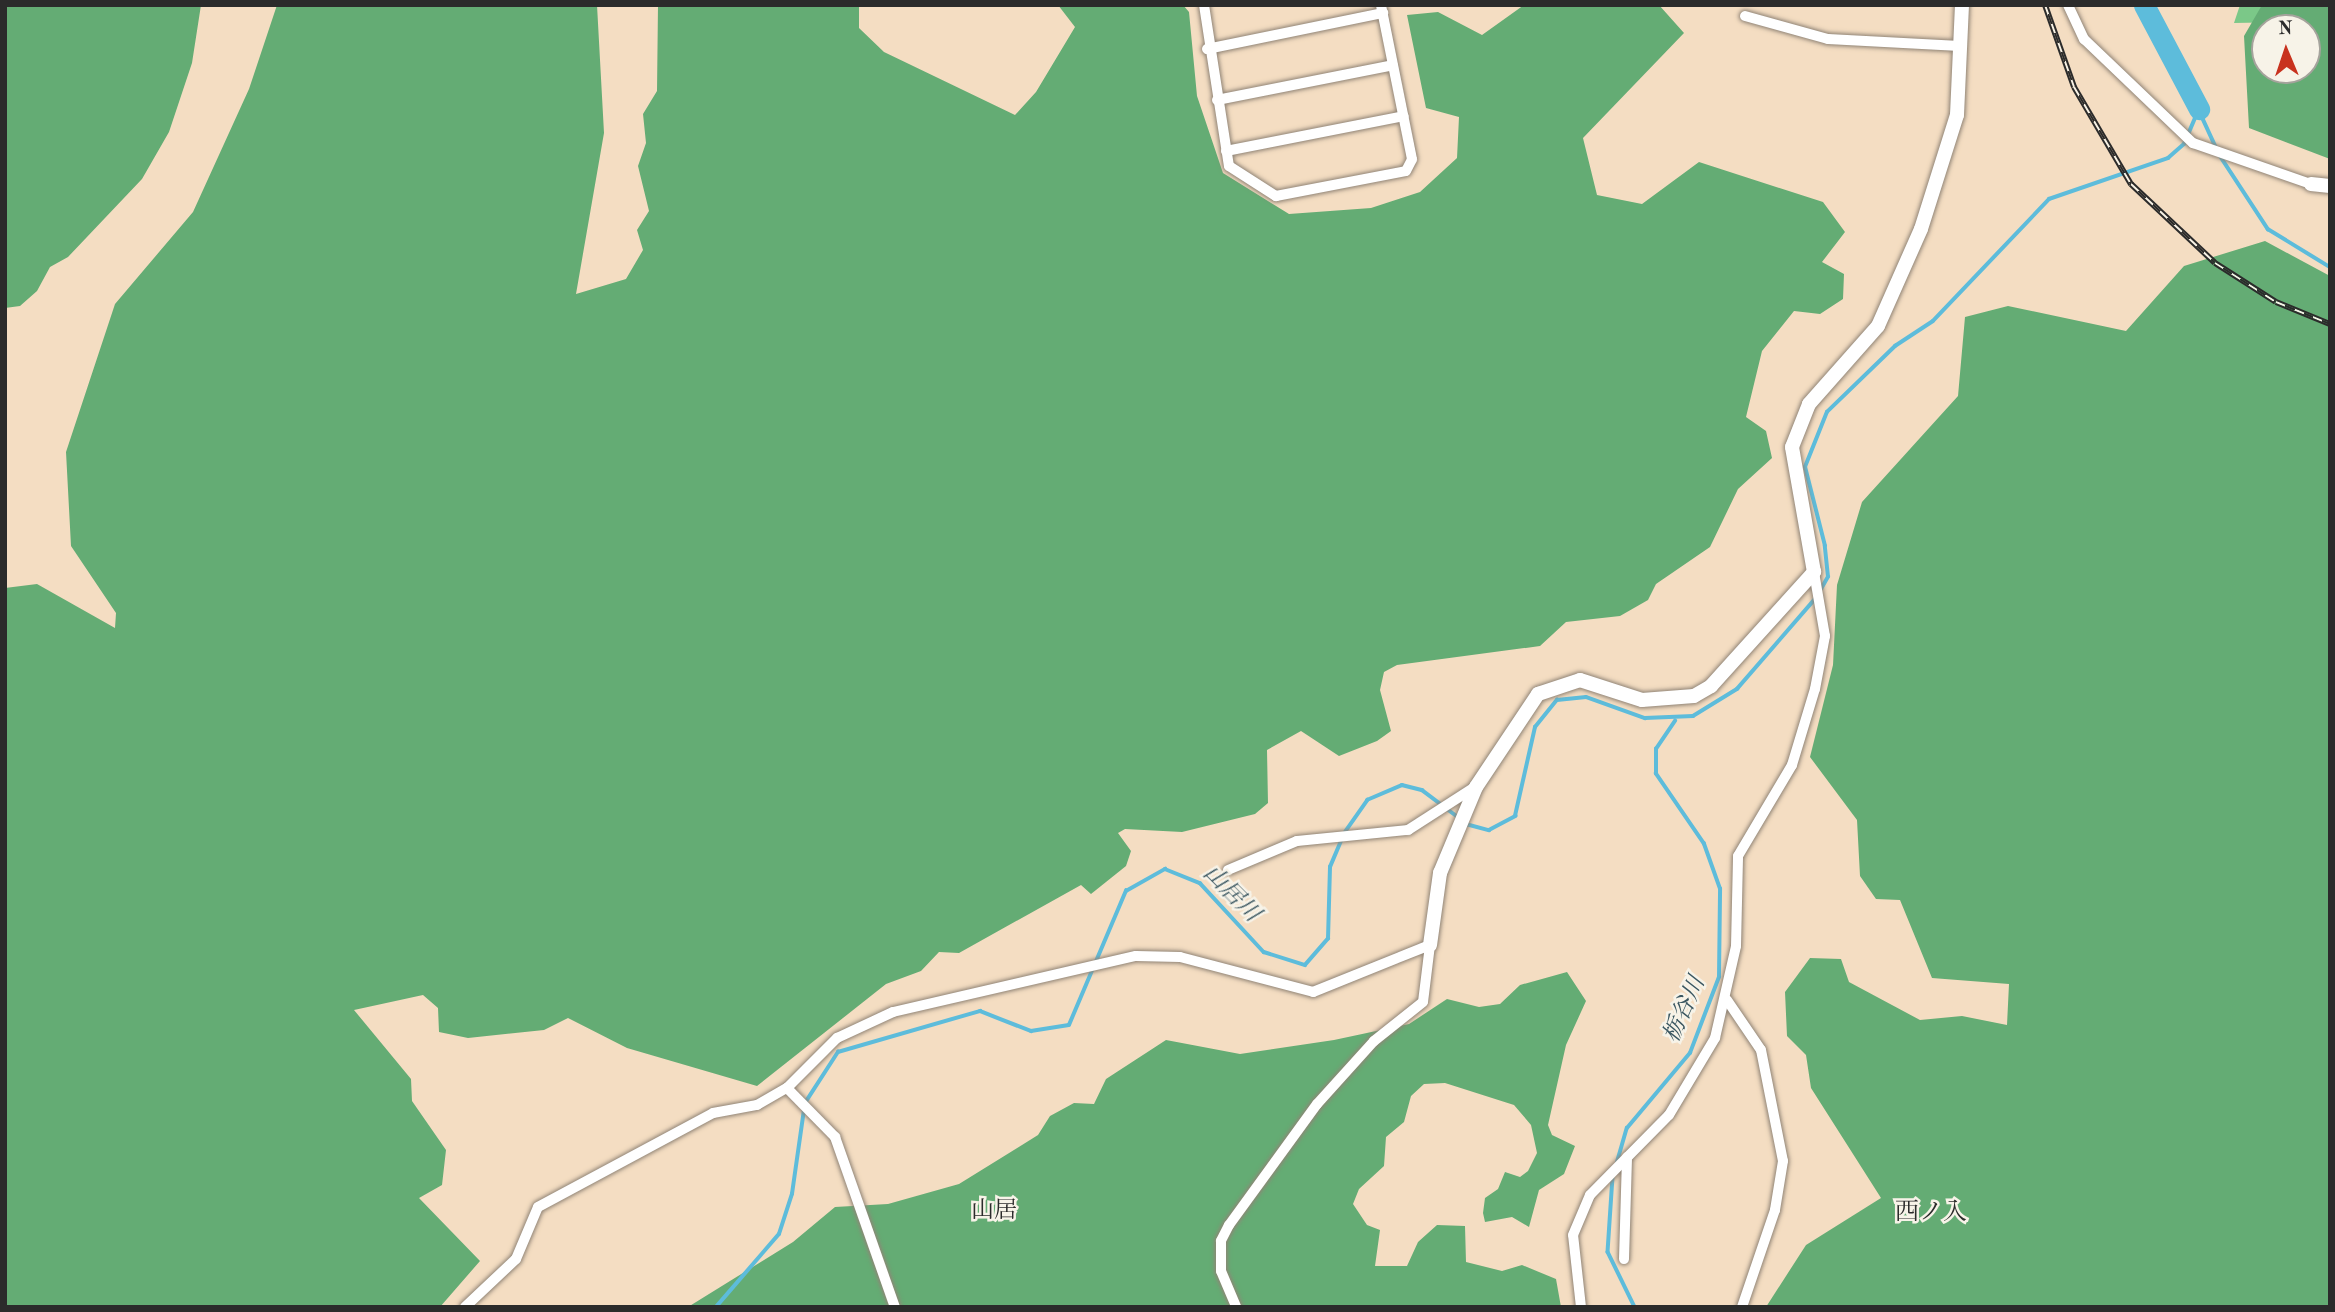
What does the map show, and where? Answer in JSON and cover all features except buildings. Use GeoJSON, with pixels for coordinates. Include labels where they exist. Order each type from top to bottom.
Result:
{"type":"FeatureCollection","features":[{"type":"Feature","properties":{"kind":"street"},"geometry":{"type":"LineString","coordinates":[[1204,5],[1207,49],[1229,166],[1276,196],[1406,172],[1412,159],[1382,9],[1207,49]]}},
{"type":"Feature","properties":{"kind":"street"},"geometry":{"type":"LineString","coordinates":[[1581,1307],[1573,1262],[1577,1222],[1598,1181],[1627,1157],[1685,1093],[1727,1000],[1738,856],[1792,765],[1815,689],[1825,636],[1791,467],[1795,437],[1809,404],[1878,326],[1922,229],[1949,155],[1962,5]]}},
{"type":"Feature","properties":{"kind":"street"},"geometry":{"type":"LineString","coordinates":[[2068,5],[2084,39],[2193,143],[2234,161],[2311,184],[2330,186]]}},
{"type":"Feature","properties":{"kind":"street"},"geometry":{"type":"LineString","coordinates":[[1745,16],[1828,39],[1960,46]]}},
{"type":"Feature","properties":{"kind":"street"},"geometry":{"type":"LineString","coordinates":[[1217,100],[1393,65]]}},
{"type":"Feature","properties":{"kind":"street"},"geometry":{"type":"LineString","coordinates":[[1226,151],[1404,116]]}},
{"type":"Feature","properties":{"kind":"street"},"geometry":{"type":"LineString","coordinates":[[1236,1307],[1221,1271],[1221,1241],[1229,1225],[1317,1104],[1374,1041],[1423,1002],[1440,873],[1476,787],[1538,694],[1580,680],[1659,702],[1694,696],[1727,668],[1814,572]]}},
{"type":"Feature","properties":{"kind":"street"},"geometry":{"type":"LineString","coordinates":[[1228,870],[1297,841],[1408,830],[1476,787]]}},
{"type":"Feature","properties":{"kind":"street"},"geometry":{"type":"LineString","coordinates":[[465,1307],[516,1259],[538,1207],[713,1112],[757,1105],[787,1088],[837,1038],[893,1012],[1136,956],[1180,957],[1313,992],[1430,945]]}},
{"type":"Feature","properties":{"kind":"street"},"geometry":{"type":"LineString","coordinates":[[1727,1000],[1752,1031],[1768,1068],[1783,1161],[1775,1210],[1742,1307]]}},
{"type":"Feature","properties":{"kind":"street"},"geometry":{"type":"LineString","coordinates":[[787,1088],[835,1137],[895,1307]]}},
{"type":"Feature","properties":{"kind":"street"},"geometry":{"type":"LineString","coordinates":[[1624,1259],[1627,1157]]}},
{"type":"Feature","properties":{"kind":"green space"},"geometry":{"type":"Polygon","coordinates":[[[5,5],[201,5],[192,63],[169,132],[142,179],[68,257],[50,267],[37,291],[20,306],[5,308],[5,5]]]}},
{"type":"Feature","properties":{"kind":"green space"},"geometry":{"type":"Polygon","coordinates":[[[277,5],[597,5],[604,133],[576,294],[626,279],[643,250],[637,230],[649,211],[638,166],[646,143],[643,114],[657,91],[658,5],[859,5],[859,28],[884,52],[1015,115],[1036,92],[1075,27],[1058,5],[1183,5],[1189,12],[1197,96],[1223,173],[1289,214],[1371,208],[1420,192],[1457,158],[1459,117],[1426,108],[1407,15],[1438,12],[1482,35],[1524,5],[1659,5],[1684,33],[1583,138],[1597,195],[1642,204],[1699,162],[1823,202],[1845,232],[1822,262],[1844,274],[1843,299],[1820,314],[1794,311],[1762,351],[1746,417],[1766,431],[1772,458],[1738,489],[1710,547],[1656,584],[1648,600],[1620,616],[1566,622],[1540,646],[1397,665],[1384,672],[1380,690],[1391,731],[1377,741],[1339,756],[1301,731],[1267,750],[1268,803],[1255,814],[1182,832],[1125,829],[1118,833],[1131,851],[1126,866],[1091,894],[1081,885],[959,953],[939,952],[921,971],[886,984],[757,1086],[627,1048],[568,1018],[544,1030],[468,1038],[439,1032],[438,1008],[423,995],[354,1010],[411,1079],[412,1101],[446,1150],[442,1185],[419,1198],[480,1261],[440,1307],[5,1307],[5,588],[37,584],[115,628],[116,613],[71,546],[66,452],[115,304],[193,212],[249,89],[277,5]]]}},
{"type":"Feature","properties":{"kind":"green space"},"geometry":{"type":"Polygon","coordinates":[[[2240,5],[2330,5],[2330,21],[2321,21],[2321,14],[2251,14],[2251,23],[2234,23],[2240,5]]]}},
{"type":"Feature","properties":{"kind":"green space"},"geometry":{"type":"Polygon","coordinates":[[[2262,5],[2330,5],[2330,159],[2249,128],[2244,36],[2251,24],[2251,84],[2321,84],[2321,14],[2257,14],[2262,5]]]}},
{"type":"Feature","properties":{"kind":"green space"},"geometry":{"type":"Polygon","coordinates":[[[2265,241],[2330,276],[2330,1307],[1766,1307],[1806,1245],[1881,1198],[1811,1088],[1806,1055],[1787,1036],[1785,992],[1810,958],[1841,959],[1849,982],[1920,1020],[1962,1016],[2007,1025],[2009,984],[1932,978],[1900,900],[1876,899],[1860,876],[1857,820],[1810,757],[1833,665],[1837,585],[1862,502],[1958,396],[1965,317],[2008,306],[2126,331],[2184,266],[2265,241]]]}},
{"type":"Feature","properties":{"kind":"green space"},"geometry":{"type":"Polygon","coordinates":[[[1567,972],[1586,1001],[1566,1045],[1548,1125],[1552,1135],[1575,1146],[1564,1174],[1539,1190],[1529,1227],[1512,1217],[1485,1222],[1483,1213],[1485,1198],[1498,1189],[1505,1172],[1520,1177],[1528,1171],[1537,1153],[1531,1125],[1514,1105],[1445,1083],[1424,1084],[1411,1096],[1404,1122],[1386,1137],[1384,1166],[1359,1189],[1353,1204],[1367,1225],[1380,1230],[1375,1266],[1407,1266],[1418,1242],[1437,1225],[1465,1226],[1466,1262],[1502,1271],[1522,1265],[1556,1279],[1561,1307],[688,1307],[793,1242],[835,1207],[888,1204],[959,1184],[1038,1135],[1050,1116],[1074,1103],[1094,1104],[1106,1079],[1166,1040],[1240,1054],[1334,1040],[1409,1024],[1447,999],[1479,1007],[1500,1004],[1520,985],[1567,972]]]}},
{"type":"Feature","properties":{"kind":"waterway"},"geometry":{"type":"LineString","coordinates":[[2144,5],[2199,109]]}},
{"type":"Feature","properties":{"kind":"waterway"},"geometry":{"type":"LineString","coordinates":[[1821,589],[1828,577],[1825,546],[1805,467],[1827,412],[1895,346],[1933,321],[2049,199],[2168,158],[2184,144],[2199,109]]}},
{"type":"Feature","properties":{"kind":"waterway"},"geometry":{"type":"LineString","coordinates":[[2199,110],[2216,147]]}},
{"type":"Feature","properties":{"kind":"waterway"},"geometry":{"type":"LineString","coordinates":[[2219,154],[2268,229],[2330,267]]}},
{"type":"Feature","properties":{"kind":"waterway","name":"山居川"},"geometry":{"type":"LineString","coordinates":[[1466,824],[1489,830],[1515,816],[1535,727],[1557,700],[1586,697],[1645,718],[1693,716],[1737,689],[1815,599]]}},
{"type":"Feature","properties":{"kind":"waterway","name":"栃谷川"},"geometry":{"type":"LineString","coordinates":[[1617,1162],[1627,1128],[1690,1053],[1719,977],[1720,889],[1704,844],[1656,774],[1656,749],[1675,721]]}},
{"type":"Feature","properties":{"kind":"waterway","name":"山居川"},"geometry":{"type":"LineString","coordinates":[[1345,832],[1367,800],[1402,785],[1422,790],[1458,817]]}},
{"type":"Feature","properties":{"kind":"waterway","name":"山居川"},"geometry":{"type":"LineString","coordinates":[[716,1307],[779,1234],[792,1194],[805,1103],[838,1052],[980,1011],[1031,1031],[1069,1025],[1126,891],[1165,869],[1200,883],[1264,952],[1305,965],[1328,939],[1330,867],[1342,839]]}},
{"type":"Feature","properties":{"kind":"waterway","name":"栃谷川"},"geometry":{"type":"LineString","coordinates":[[1613,1177],[1608,1252],[1635,1307]]}},
{"type":"Feature","properties":{"kind":"railway"},"geometry":{"type":"LineString","coordinates":[[2045,5],[2074,87],[2131,184],[2215,263],[2276,302],[2330,324]]}},
{"type":"Feature","properties":{"kind":"district","name":"山居"},"geometry":{"type":"Point","coordinates":[994,1211]}},
{"type":"Feature","properties":{"kind":"district","name":"西ノ入"},"geometry":{"type":"Point","coordinates":[1931,1214]}}]}
